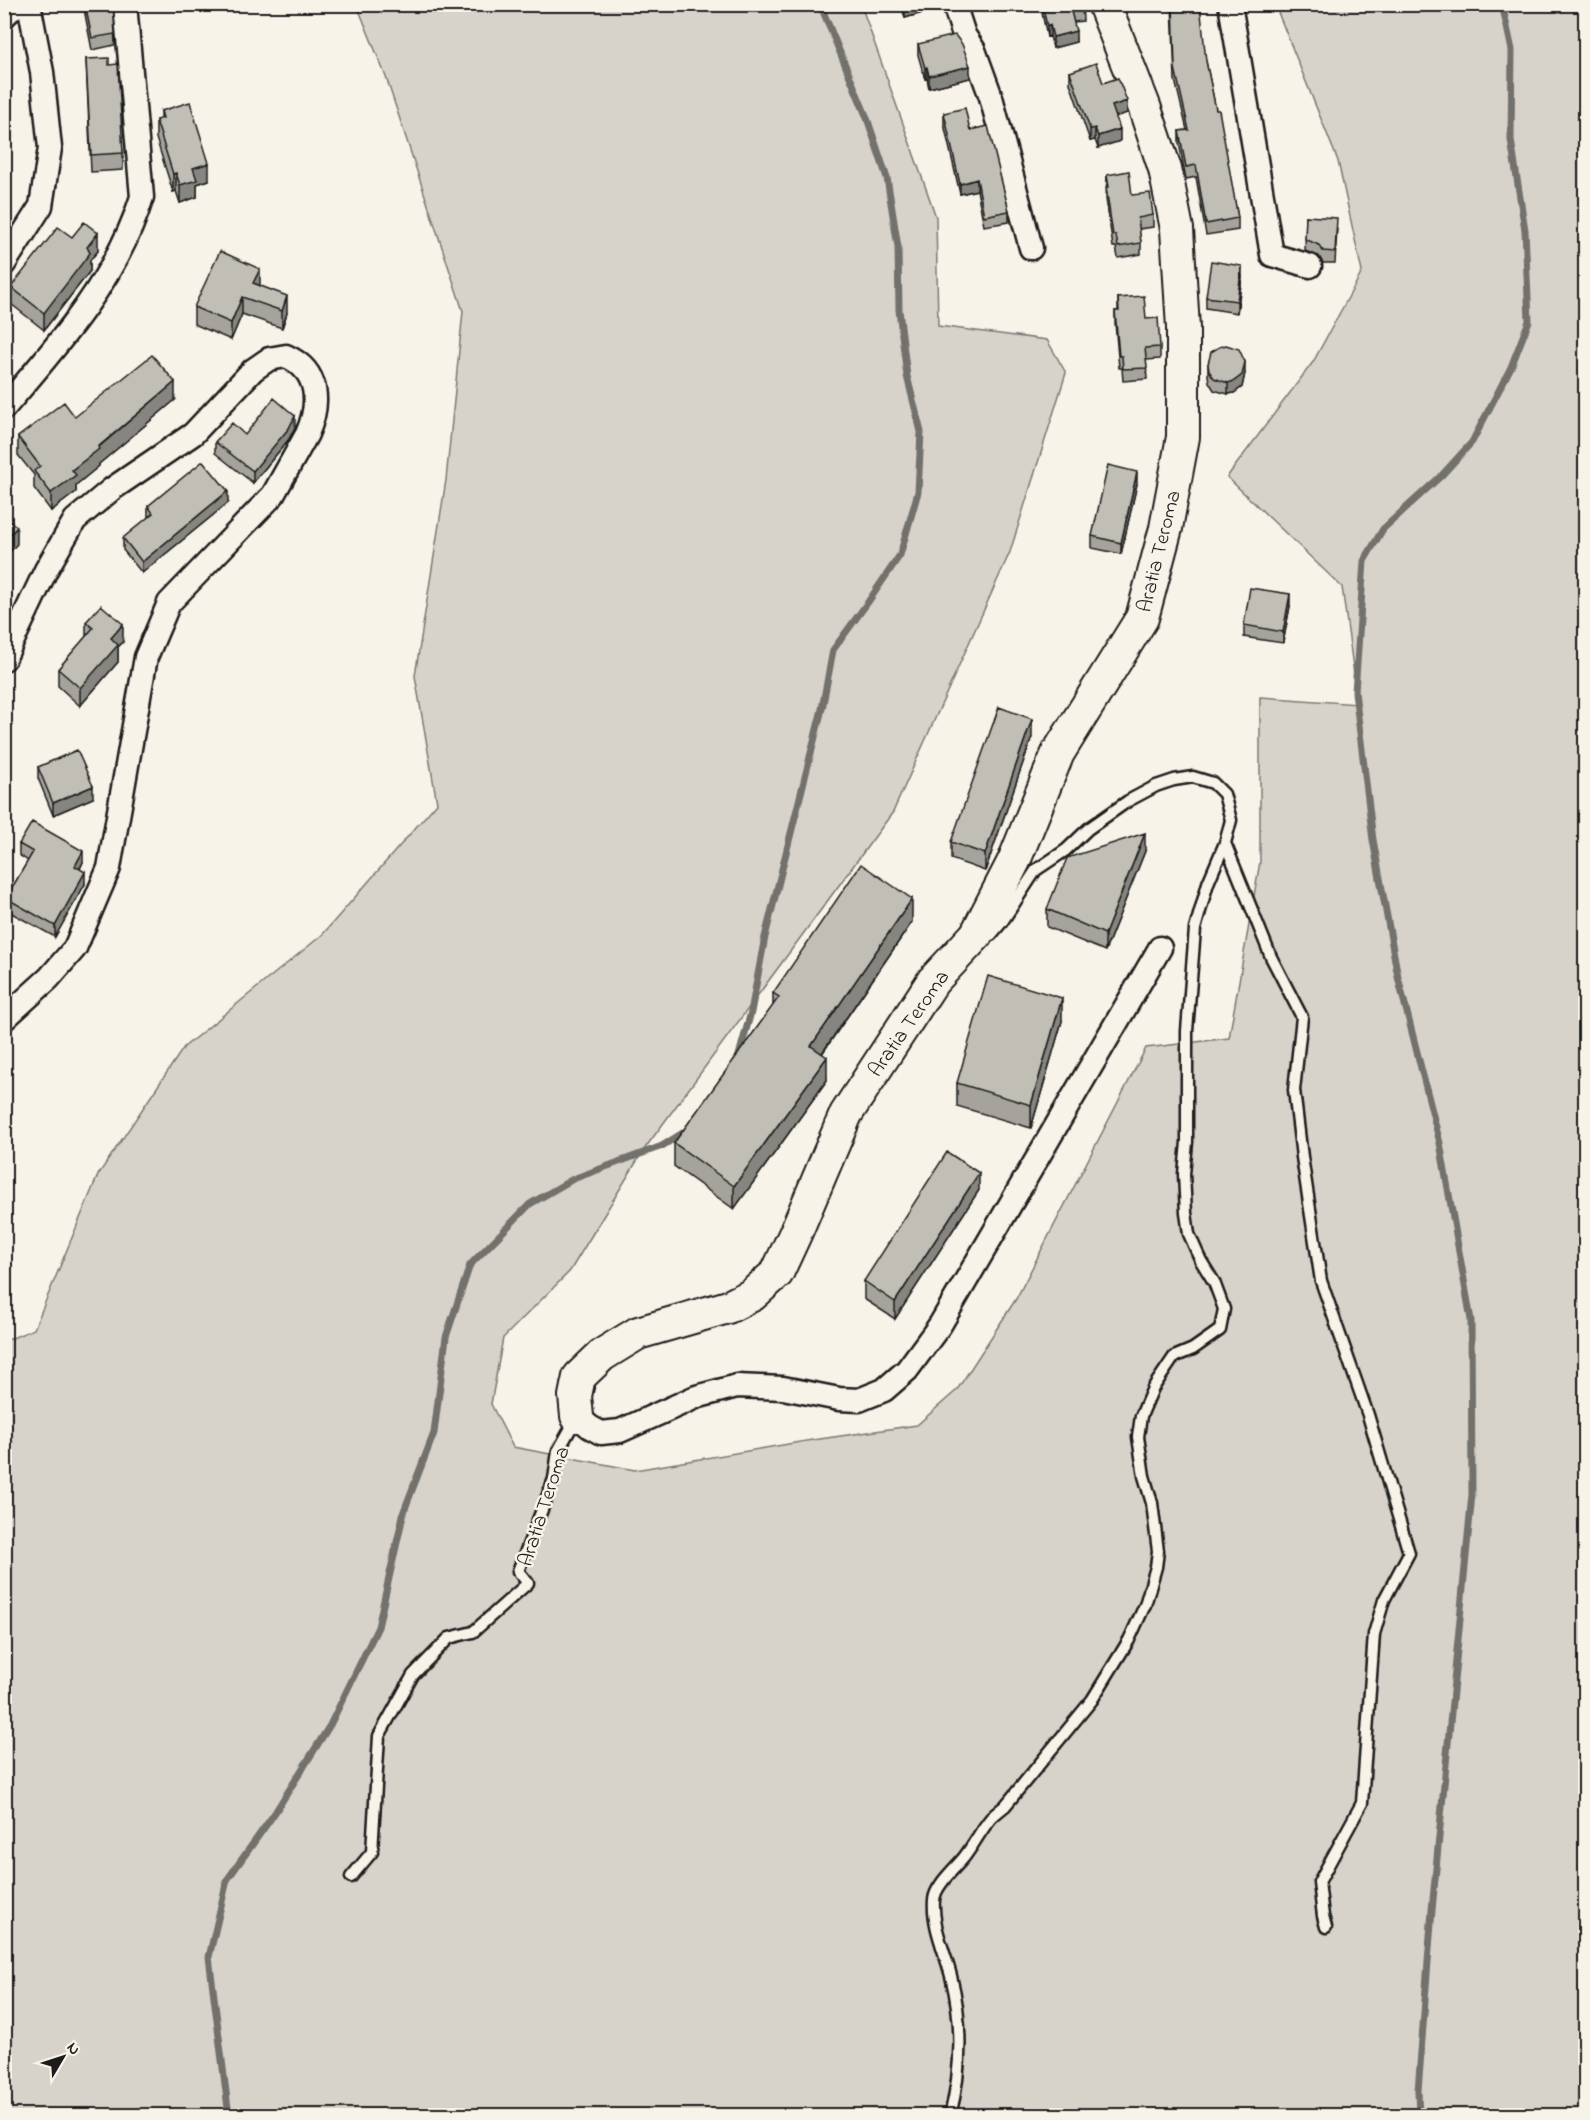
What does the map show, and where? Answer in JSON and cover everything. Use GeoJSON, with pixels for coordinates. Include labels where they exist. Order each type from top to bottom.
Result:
{"type":"FeatureCollection","features":[{"type":"Feature","properties":{"kind":"main road","name":"Aratia Teroma"},"geometry":{"type":"LineString","coordinates":[[577,1416],[575,1396],[579,1377],[602,1355],[638,1333],[728,1307],[752,1295],[777,1273],[846,1114],[933,981],[976,935],[1014,861],[1058,753],[1143,618],[1166,528],[1183,437],[1183,328],[1177,229],[1165,169],[1144,106],[1104,4]]}},
{"type":"Feature","properties":{"kind":"street"},"geometry":{"type":"LineString","coordinates":[[4,16],[17,4]]}},
{"type":"Feature","properties":{"kind":"street"},"geometry":{"type":"LineString","coordinates":[[4,264],[41,206],[50,148],[42,72],[29,4]]}},
{"type":"Feature","properties":{"kind":"street"},"geometry":{"type":"LineString","coordinates":[[4,408],[61,342],[99,286],[121,252],[142,197],[125,4]]}},
{"type":"Feature","properties":{"kind":"street"},"geometry":{"type":"LineString","coordinates":[[954,4],[964,35],[974,50],[991,97],[1031,248]]}},
{"type":"Feature","properties":{"kind":"street"},"geometry":{"type":"LineString","coordinates":[[1230,4],[1272,255],[1310,266]]}},
{"type":"Feature","properties":{"kind":"street"},"geometry":{"type":"LineString","coordinates":[[4,659],[46,570],[75,520],[112,489],[193,434],[238,383],[261,364],[269,359],[286,356],[300,364],[316,391],[311,425],[307,434],[273,495],[169,603],[146,657],[109,868],[75,948],[49,978],[4,1019]]}},
{"type":"Feature","properties":{"kind":"street"},"geometry":{"type":"LineString","coordinates":[[577,1416],[601,1433],[621,1431],[696,1397],[736,1386],[783,1388],[839,1399],[859,1400],[884,1390],[907,1370],[940,1325],[1160,948]]}},
{"type":"Feature","properties":{"kind":"lane"},"geometry":{"type":"LineString","coordinates":[[950,2115],[957,2088],[960,2052],[959,2010],[938,1932],[934,1899],[944,1880],[991,1819],[1005,1806],[1092,1700],[1129,1640],[1145,1605],[1156,1567],[1158,1551],[1152,1503],[1144,1476],[1138,1437],[1141,1416],[1153,1388],[1174,1357],[1192,1349],[1220,1330],[1224,1309],[1214,1282],[1201,1262],[1189,1234],[1185,1174],[1187,1031],[1195,929],[1208,883],[1225,843],[1231,820],[1224,794],[1213,783],[1193,777],[1156,786],[1128,801],[1088,829],[1066,850],[1036,870],[991,935],[976,935]]}},
{"type":"Feature","properties":{"kind":"lane"},"geometry":{"type":"LineString","coordinates":[[1225,843],[1271,957],[1302,1017],[1294,1090],[1321,1281],[1368,1415],[1409,1553],[1384,1600],[1374,1634],[1362,1803],[1319,1882],[1326,1927]]}},
{"type":"Feature","properties":{"kind":"lane","name":"Aratia Teroma"},"geometry":{"type":"LineString","coordinates":[[351,1877],[372,1852],[379,1736],[413,1675],[427,1660],[449,1638],[473,1632],[528,1583],[519,1571],[554,1479],[558,1450],[577,1416]]}},
{"type":"Feature","properties":{"kind":"shaded area"},"geometry":{"type":"Polygon","coordinates":[[[357,5],[861,5],[936,217],[938,326],[1047,340],[1066,373],[1010,552],[893,812],[643,1151],[570,1271],[503,1338],[491,1404],[513,1447],[635,1470],[917,1425],[957,1390],[1016,1299],[1146,1048],[1229,1038],[1260,862],[1260,697],[1358,704],[1342,587],[1227,477],[1313,362],[1362,272],[1338,161],[1275,5],[1585,5],[1585,2115],[5,2116],[5,1341],[34,1329],[98,1175],[184,1047],[322,935],[437,803],[415,676],[446,480],[463,311],[386,77],[357,5]]]}},
{"type":"Feature","properties":{"kind":"building"},"geometry":{"type":"Polygon","coordinates":[[[85,4],[113,4],[115,34],[92,38],[85,4]]]}},
{"type":"Feature","properties":{"kind":"building"},"geometry":{"type":"Polygon","coordinates":[[[1042,4],[1082,4],[1083,9],[1071,11],[1076,31],[1053,37],[1050,25],[1047,26],[1042,4]]]}},
{"type":"Feature","properties":{"kind":"building"},"geometry":{"type":"Polygon","coordinates":[[[1173,4],[1200,4],[1206,61],[1216,110],[1219,110],[1238,218],[1206,224],[1196,165],[1186,167],[1179,131],[1189,130],[1175,68],[1173,4]]]}},
{"type":"Feature","properties":{"kind":"building"},"geometry":{"type":"Polygon","coordinates":[[[955,35],[962,44],[970,66],[929,76],[918,44],[955,35]]]}},
{"type":"Feature","properties":{"kind":"building"},"geometry":{"type":"Polygon","coordinates":[[[109,58],[109,65],[118,64],[123,153],[91,155],[86,59],[109,58]]]}},
{"type":"Feature","properties":{"kind":"building"},"geometry":{"type":"Polygon","coordinates":[[[1096,63],[1103,83],[1118,78],[1127,101],[1112,106],[1120,129],[1098,136],[1095,128],[1090,129],[1070,72],[1096,63]]]}},
{"type":"Feature","properties":{"kind":"building"},"geometry":{"type":"Polygon","coordinates":[[[190,102],[209,163],[193,168],[197,180],[180,185],[176,173],[173,174],[156,120],[163,118],[161,111],[190,102]]]}},
{"type":"Feature","properties":{"kind":"building"},"geometry":{"type":"Polygon","coordinates":[[[965,108],[970,130],[988,126],[1009,211],[984,216],[977,179],[960,184],[944,113],[965,108]]]}},
{"type":"Feature","properties":{"kind":"building"},"geometry":{"type":"Polygon","coordinates":[[[1129,171],[1132,195],[1150,193],[1153,215],[1138,218],[1141,243],[1118,247],[1116,235],[1113,235],[1106,187],[1109,187],[1107,175],[1129,171]]]}},
{"type":"Feature","properties":{"kind":"building"},"geometry":{"type":"Polygon","coordinates":[[[1306,216],[1337,218],[1335,252],[1323,251],[1319,245],[1305,239],[1306,216]]]}},
{"type":"Feature","properties":{"kind":"building"},"geometry":{"type":"Polygon","coordinates":[[[84,222],[98,233],[87,247],[90,253],[44,313],[11,287],[58,227],[72,237],[84,222]]]}},
{"type":"Feature","properties":{"kind":"building"},"geometry":{"type":"Polygon","coordinates":[[[220,251],[260,269],[253,283],[287,296],[282,311],[242,297],[231,323],[194,307],[220,251]]]}},
{"type":"Feature","properties":{"kind":"building"},"geometry":{"type":"Polygon","coordinates":[[[1211,261],[1242,266],[1237,301],[1206,297],[1211,261]]]}},
{"type":"Feature","properties":{"kind":"building"},"geometry":{"type":"Polygon","coordinates":[[[1144,296],[1146,319],[1158,318],[1160,347],[1145,348],[1147,368],[1123,369],[1122,356],[1119,356],[1115,311],[1119,311],[1118,298],[1144,296]]]}},
{"type":"Feature","properties":{"kind":"building"},"geometry":{"type":"Polygon","coordinates":[[[1226,345],[1239,349],[1245,362],[1242,375],[1228,383],[1214,378],[1209,371],[1208,364],[1211,352],[1226,345]]]}},
{"type":"Feature","properties":{"kind":"building"},"geometry":{"type":"Polygon","coordinates":[[[152,355],[175,382],[72,470],[76,475],[51,493],[34,471],[40,466],[18,437],[64,402],[75,417],[152,355]]]}},
{"type":"Feature","properties":{"kind":"building"},"geometry":{"type":"Polygon","coordinates":[[[274,398],[295,416],[289,428],[253,471],[215,442],[232,423],[245,435],[274,398]]]}},
{"type":"Feature","properties":{"kind":"building"},"geometry":{"type":"Polygon","coordinates":[[[203,461],[228,491],[142,562],[123,538],[153,513],[148,506],[203,461]]]}},
{"type":"Feature","properties":{"kind":"building"},"geometry":{"type":"Polygon","coordinates":[[[1108,465],[1137,472],[1121,543],[1092,536],[1108,465]]]}},
{"type":"Feature","properties":{"kind":"building"},"geometry":{"type":"Polygon","coordinates":[[[4,515],[17,527],[4,541],[4,515]]]}},
{"type":"Feature","properties":{"kind":"building"},"geometry":{"type":"Polygon","coordinates":[[[1250,588],[1290,594],[1283,632],[1244,625],[1250,588]]]}},
{"type":"Feature","properties":{"kind":"building"},"geometry":{"type":"Polygon","coordinates":[[[101,605],[123,624],[111,638],[118,645],[80,688],[58,669],[93,628],[86,622],[101,605]]]}},
{"type":"Feature","properties":{"kind":"building"},"geometry":{"type":"Polygon","coordinates":[[[999,707],[1032,719],[985,854],[951,842],[999,707]]]}},
{"type":"Feature","properties":{"kind":"building"},"geometry":{"type":"Polygon","coordinates":[[[77,750],[93,786],[53,803],[38,767],[77,750]]]}},
{"type":"Feature","properties":{"kind":"building"},"geometry":{"type":"Polygon","coordinates":[[[32,822],[83,851],[75,866],[85,872],[55,926],[6,898],[33,852],[19,844],[32,822]]]}},
{"type":"Feature","properties":{"kind":"building"},"geometry":{"type":"Polygon","coordinates":[[[1145,833],[1105,934],[1047,909],[1067,858],[1145,833]]]}},
{"type":"Feature","properties":{"kind":"building"},"geometry":{"type":"Polygon","coordinates":[[[861,864],[912,899],[811,1046],[827,1057],[734,1186],[674,1143],[779,997],[773,993],[861,864]]]}},
{"type":"Feature","properties":{"kind":"building"},"geometry":{"type":"Polygon","coordinates":[[[988,976],[1062,998],[1031,1105],[957,1083],[988,976]]]}},
{"type":"Feature","properties":{"kind":"building"},"geometry":{"type":"Polygon","coordinates":[[[947,1152],[979,1173],[895,1302],[864,1281],[947,1152]]]}},
{"type":"Feature","properties":{"kind":"waterway"},"geometry":{"type":"LineString","coordinates":[[738,1059],[751,1012],[765,937],[822,709],[833,650],[900,555],[918,492],[921,432],[907,376],[899,310],[898,247],[887,178],[867,118],[820,4]]}},
{"type":"Feature","properties":{"kind":"waterway"},"geometry":{"type":"LineString","coordinates":[[1419,2116],[1418,2091],[1432,1910],[1472,1494],[1471,1320],[1440,1143],[1398,977],[1373,840],[1355,692],[1364,561],[1383,529],[1442,475],[1472,442],[1511,367],[1529,321],[1525,230],[1511,140],[1512,50],[1502,4]]}},
{"type":"Feature","properties":{"kind":"waterway"},"geometry":{"type":"LineString","coordinates":[[229,2116],[209,1957],[227,1880],[274,1814],[330,1725],[378,1627],[404,1511],[434,1433],[446,1337],[470,1265],[530,1204],[573,1179],[662,1146],[686,1131]]}}]}
